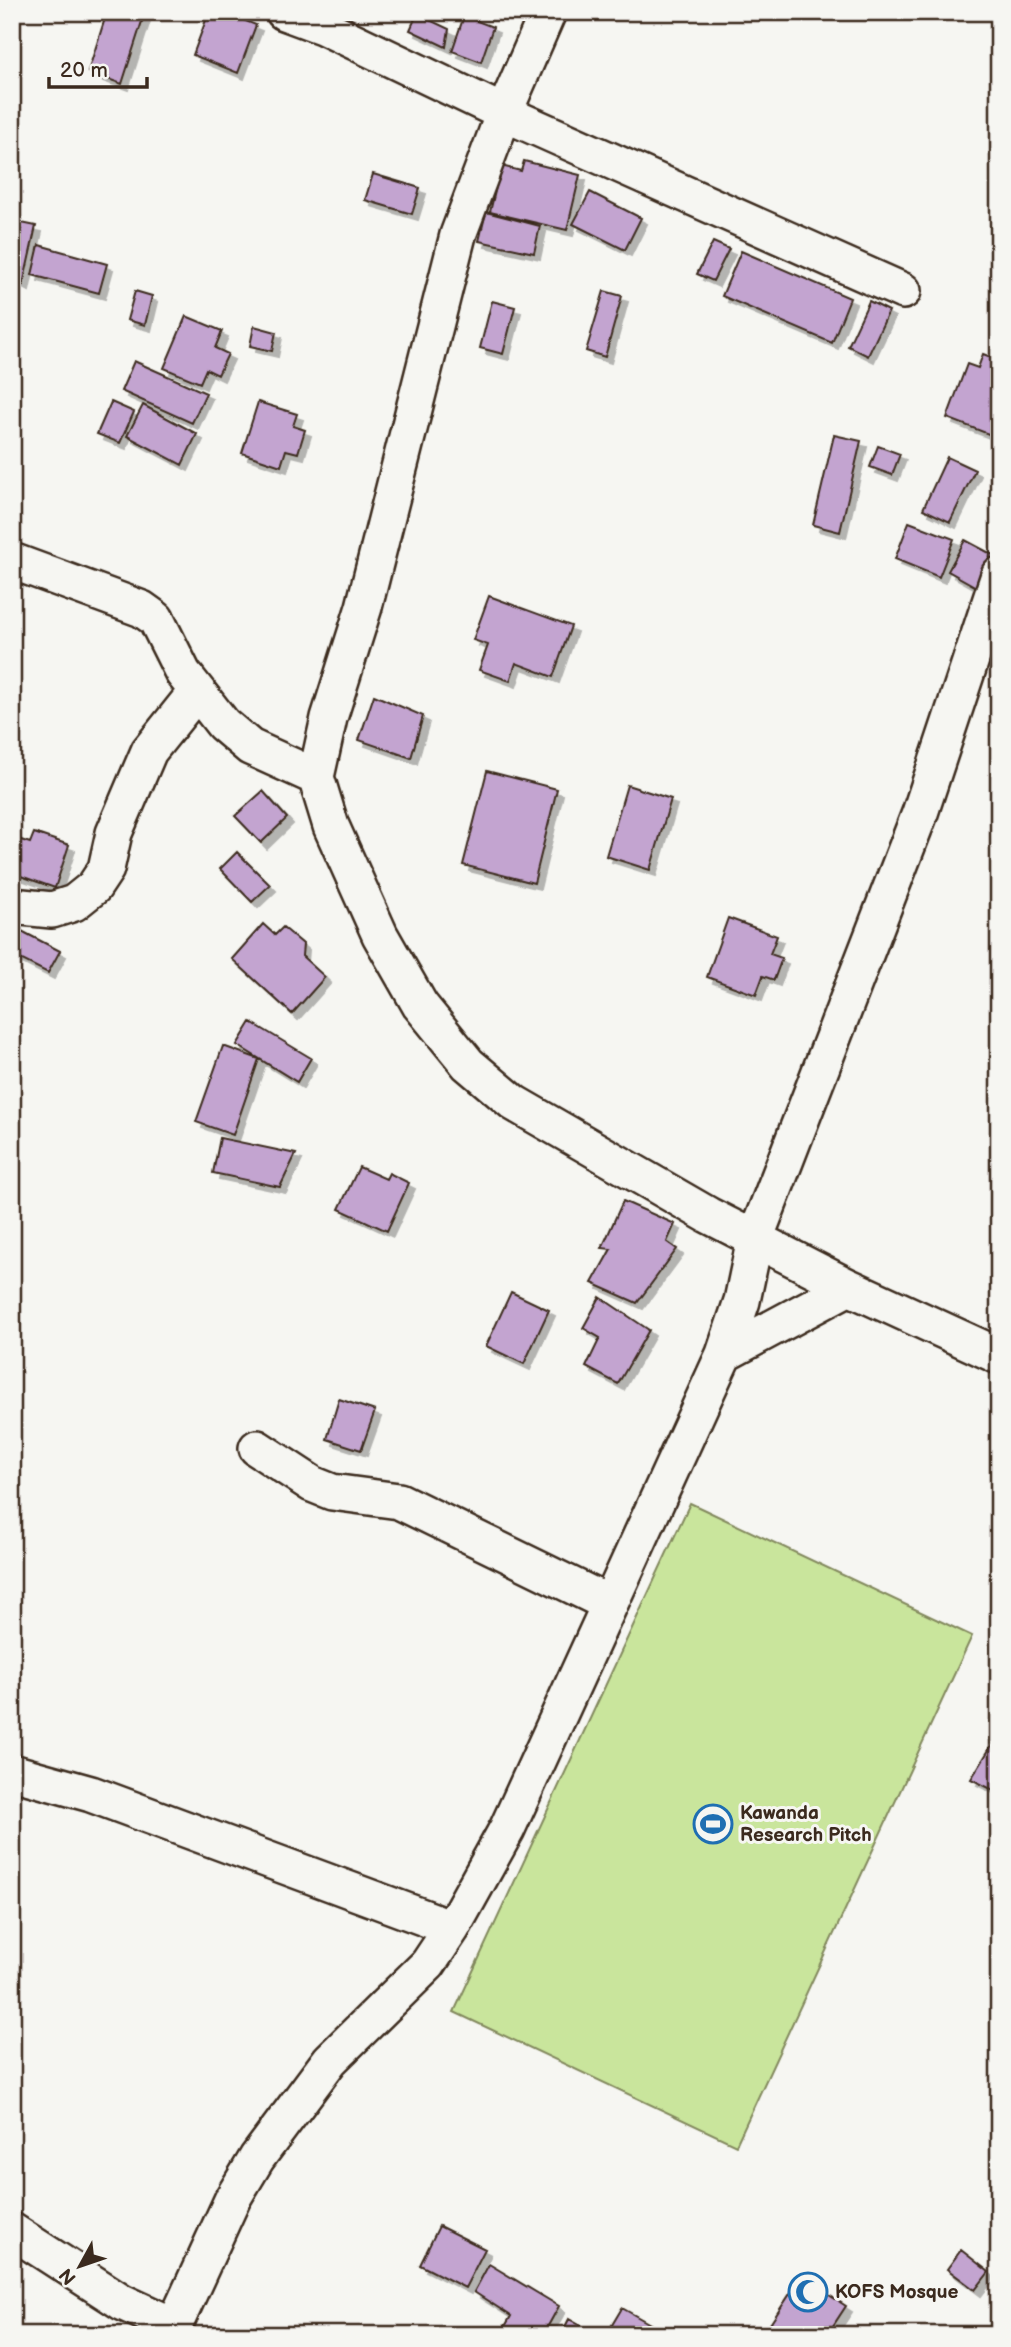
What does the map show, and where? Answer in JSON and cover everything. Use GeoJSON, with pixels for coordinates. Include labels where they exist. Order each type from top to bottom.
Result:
{"type":"FeatureCollection","features":[{"type":"Feature","properties":{"kind":"street"},"geometry":{"type":"LineString","coordinates":[[284,12],[322,26],[504,113],[903,291]]}},
{"type":"Feature","properties":{"kind":"street"},"geometry":{"type":"LineString","coordinates":[[548,12],[504,113],[458,235],[364,607],[330,718],[316,777],[331,825],[380,935],[420,1005],[468,1064],[514,1103],[755,1239],[849,1287],[999,1356]]}},
{"type":"Feature","properties":{"kind":"street"},"geometry":{"type":"LineString","coordinates":[[12,561],[142,609],[156,620],[183,673],[223,724],[250,747],[316,777]]}},
{"type":"Feature","properties":{"kind":"street"},"geometry":{"type":"LineString","coordinates":[[12,2231],[122,2302],[172,2330],[233,2198],[257,2158],[330,2060],[428,1964],[452,1928],[507,1829],[724,1354],[742,1301],[755,1239],[919,813],[999,575]]}},
{"type":"Feature","properties":{"kind":"street"},"geometry":{"type":"LineString","coordinates":[[12,906],[52,909],[74,903],[94,887],[106,869],[114,834],[149,751],[197,691]]}},
{"type":"Feature","properties":{"kind":"street"},"geometry":{"type":"LineString","coordinates":[[724,1354],[849,1287]]}},
{"type":"Feature","properties":{"kind":"street"},"geometry":{"type":"LineString","coordinates":[[257,1448],[312,1484],[332,1492],[399,1501],[610,1604]]}},
{"type":"Feature","properties":{"kind":"street"},"geometry":{"type":"LineString","coordinates":[[12,1772],[91,1794],[452,1928]]}},
{"type":"Feature","properties":{"kind":"green space","name":"Kawanda Research Pitch"},"geometry":{"type":"Polygon","coordinates":[[[690,1503],[972,1636],[736,2145],[454,2012],[690,1503]]]}},
{"type":"Feature","properties":{"kind":"building"},"geometry":{"type":"Polygon","coordinates":[[[107,12],[145,12],[122,84],[88,72],[107,12]]]}},
{"type":"Feature","properties":{"kind":"building"},"geometry":{"type":"Polygon","coordinates":[[[209,12],[223,12],[256,25],[238,73],[193,55],[209,12]]]}},
{"type":"Feature","properties":{"kind":"building"},"geometry":{"type":"Polygon","coordinates":[[[417,14],[449,29],[446,47],[410,30],[417,14]]]}},
{"type":"Feature","properties":{"kind":"building"},"geometry":{"type":"Polygon","coordinates":[[[464,16],[493,27],[481,62],[452,51],[464,16]]]}},
{"type":"Feature","properties":{"kind":"building"},"geometry":{"type":"Polygon","coordinates":[[[524,161],[580,175],[567,230],[490,212],[501,166],[521,171],[524,161]]]}},
{"type":"Feature","properties":{"kind":"building"},"geometry":{"type":"Polygon","coordinates":[[[373,174],[420,188],[412,214],[365,200],[373,174]]]}},
{"type":"Feature","properties":{"kind":"building"},"geometry":{"type":"Polygon","coordinates":[[[590,192],[641,218],[625,250],[573,224],[590,192]]]}},
{"type":"Feature","properties":{"kind":"building"},"geometry":{"type":"Polygon","coordinates":[[[486,212],[540,226],[534,253],[479,241],[486,212]]]}},
{"type":"Feature","properties":{"kind":"building"},"geometry":{"type":"Polygon","coordinates":[[[12,221],[36,226],[23,285],[12,279],[12,221]]]}},
{"type":"Feature","properties":{"kind":"building"},"geometry":{"type":"Polygon","coordinates":[[[713,242],[729,249],[713,281],[697,274],[713,242]]]}},
{"type":"Feature","properties":{"kind":"building"},"geometry":{"type":"Polygon","coordinates":[[[39,245],[107,264],[99,293],[32,275],[39,245]]]}},
{"type":"Feature","properties":{"kind":"building"},"geometry":{"type":"Polygon","coordinates":[[[741,251],[850,298],[832,343],[722,296],[741,251]]]}},
{"type":"Feature","properties":{"kind":"building"},"geometry":{"type":"Polygon","coordinates":[[[135,291],[152,296],[145,325],[127,320],[135,291]]]}},
{"type":"Feature","properties":{"kind":"building"},"geometry":{"type":"Polygon","coordinates":[[[604,291],[622,296],[605,357],[586,351],[604,291]]]}},
{"type":"Feature","properties":{"kind":"building"},"geometry":{"type":"Polygon","coordinates":[[[492,301],[515,307],[503,354],[480,348],[492,301]]]}},
{"type":"Feature","properties":{"kind":"building"},"geometry":{"type":"Polygon","coordinates":[[[869,301],[889,311],[868,356],[848,346],[869,301]]]}},
{"type":"Feature","properties":{"kind":"building"},"geometry":{"type":"Polygon","coordinates":[[[186,316],[222,331],[215,348],[228,354],[218,375],[206,369],[200,383],[164,368],[186,316]]]}},
{"type":"Feature","properties":{"kind":"building"},"geometry":{"type":"Polygon","coordinates":[[[254,326],[276,332],[272,351],[250,346],[254,326]]]}},
{"type":"Feature","properties":{"kind":"building"},"geometry":{"type":"Polygon","coordinates":[[[983,354],[999,360],[999,413],[991,435],[947,418],[967,364],[978,368],[983,354]]]}},
{"type":"Feature","properties":{"kind":"building"},"geometry":{"type":"Polygon","coordinates":[[[134,361],[206,393],[192,423],[121,391],[134,361]]]}},
{"type":"Feature","properties":{"kind":"building"},"geometry":{"type":"Polygon","coordinates":[[[111,402],[134,412],[120,443],[97,434],[111,402]]]}},
{"type":"Feature","properties":{"kind":"building"},"geometry":{"type":"Polygon","coordinates":[[[258,402],[297,414],[293,426],[305,430],[298,453],[286,450],[281,466],[242,453],[258,402]]]}},
{"type":"Feature","properties":{"kind":"building"},"geometry":{"type":"Polygon","coordinates":[[[143,405],[197,434],[182,465],[127,436],[143,405]]]}},
{"type":"Feature","properties":{"kind":"building"},"geometry":{"type":"Polygon","coordinates":[[[834,435],[861,441],[840,532],[813,525],[834,435]]]}},
{"type":"Feature","properties":{"kind":"building"},"geometry":{"type":"Polygon","coordinates":[[[878,446],[900,454],[892,475],[870,467],[878,446]]]}},
{"type":"Feature","properties":{"kind":"building"},"geometry":{"type":"Polygon","coordinates":[[[947,457],[975,470],[950,522],[923,509],[947,457]]]}},
{"type":"Feature","properties":{"kind":"building"},"geometry":{"type":"Polygon","coordinates":[[[909,522],[954,539],[939,577],[895,559],[909,522]]]}},
{"type":"Feature","properties":{"kind":"building"},"geometry":{"type":"Polygon","coordinates":[[[965,540],[997,557],[980,589],[948,571],[965,540]]]}},
{"type":"Feature","properties":{"kind":"building"},"geometry":{"type":"Polygon","coordinates":[[[489,596],[571,626],[553,677],[516,663],[510,681],[479,670],[488,645],[473,640],[489,596]]]}},
{"type":"Feature","properties":{"kind":"building"},"geometry":{"type":"Polygon","coordinates":[[[374,695],[423,716],[411,758],[359,740],[374,695]]]}},
{"type":"Feature","properties":{"kind":"building"},"geometry":{"type":"Polygon","coordinates":[[[487,771],[557,789],[534,883],[463,865],[487,771]]]}},
{"type":"Feature","properties":{"kind":"building"},"geometry":{"type":"Polygon","coordinates":[[[627,785],[671,799],[650,870],[606,856],[627,785]]]}},
{"type":"Feature","properties":{"kind":"building"},"geometry":{"type":"Polygon","coordinates":[[[263,791],[287,818],[261,843],[235,816],[263,791]]]}},
{"type":"Feature","properties":{"kind":"building"},"geometry":{"type":"Polygon","coordinates":[[[34,833],[69,845],[55,888],[12,873],[12,837],[30,843],[34,833]]]}},
{"type":"Feature","properties":{"kind":"building"},"geometry":{"type":"Polygon","coordinates":[[[237,852],[270,885],[252,902],[220,869],[237,852]]]}},
{"type":"Feature","properties":{"kind":"building"},"geometry":{"type":"Polygon","coordinates":[[[728,918],[777,936],[770,954],[782,958],[774,980],[763,976],[756,995],[707,977],[728,918]]]}},
{"type":"Feature","properties":{"kind":"building"},"geometry":{"type":"Polygon","coordinates":[[[263,924],[275,935],[283,927],[303,944],[302,956],[325,977],[292,1014],[232,959],[263,924]]]}},
{"type":"Feature","properties":{"kind":"building"},"geometry":{"type":"Polygon","coordinates":[[[12,926],[60,951],[48,973],[12,955],[12,926]]]}},
{"type":"Feature","properties":{"kind":"building"},"geometry":{"type":"Polygon","coordinates":[[[251,1022],[311,1058],[297,1082],[237,1045],[251,1022]]]}},
{"type":"Feature","properties":{"kind":"building"},"geometry":{"type":"Polygon","coordinates":[[[223,1046],[259,1059],[233,1135],[196,1122],[223,1046]]]}},
{"type":"Feature","properties":{"kind":"building"},"geometry":{"type":"Polygon","coordinates":[[[220,1138],[296,1154],[280,1187],[213,1173],[220,1138]]]}},
{"type":"Feature","properties":{"kind":"building"},"geometry":{"type":"Polygon","coordinates":[[[359,1167],[386,1179],[389,1173],[409,1183],[387,1231],[339,1209],[359,1167]]]}},
{"type":"Feature","properties":{"kind":"building"},"geometry":{"type":"Polygon","coordinates":[[[623,1201],[675,1224],[667,1242],[677,1249],[637,1303],[592,1283],[611,1249],[602,1248],[623,1201]]]}},
{"type":"Feature","properties":{"kind":"building"},"geometry":{"type":"Polygon","coordinates":[[[511,1292],[549,1310],[524,1364],[486,1346],[511,1292]]]}},
{"type":"Feature","properties":{"kind":"building"},"geometry":{"type":"Polygon","coordinates":[[[600,1297],[649,1330],[618,1384],[586,1367],[600,1338],[583,1328],[600,1297]]]}},
{"type":"Feature","properties":{"kind":"building"},"geometry":{"type":"Polygon","coordinates":[[[339,1399],[375,1411],[361,1450],[327,1439],[339,1399]]]}},
{"type":"Feature","properties":{"kind":"building"},"geometry":{"type":"Polygon","coordinates":[[[995,1740],[999,1743],[999,1793],[971,1779],[995,1740]]]}},
{"type":"Feature","properties":{"kind":"building"},"geometry":{"type":"Polygon","coordinates":[[[439,2226],[485,2249],[465,2288],[420,2265],[439,2226]]]}},
{"type":"Feature","properties":{"kind":"building"},"geometry":{"type":"Polygon","coordinates":[[[961,2250],[989,2272],[975,2290],[947,2269],[961,2250]]]}},
{"type":"Feature","properties":{"kind":"building"},"geometry":{"type":"Polygon","coordinates":[[[489,2264],[559,2306],[543,2335],[500,2335],[511,2316],[474,2292],[489,2264]]]}},
{"type":"Feature","properties":{"kind":"building","name":"KOFS Mosque"},"geometry":{"type":"Polygon","coordinates":[[[801,2277],[846,2306],[827,2335],[763,2335],[801,2277]]]}},
{"type":"Feature","properties":{"kind":"building"},"geometry":{"type":"Polygon","coordinates":[[[622,2308],[652,2325],[646,2335],[606,2335],[622,2308]]]}},
{"type":"Feature","properties":{"kind":"building"},"geometry":{"type":"Polygon","coordinates":[[[569,2319],[597,2335],[561,2335],[569,2319]]]}},
{"type":"Feature","properties":{"kind":"place","name":"Kawanda Research Pitch"},"geometry":{"type":"Point","coordinates":[713,1824]}},
{"type":"Feature","properties":{"kind":"place","name":"KOFS Mosque"},"geometry":{"type":"Point","coordinates":[808,2292]}}]}
